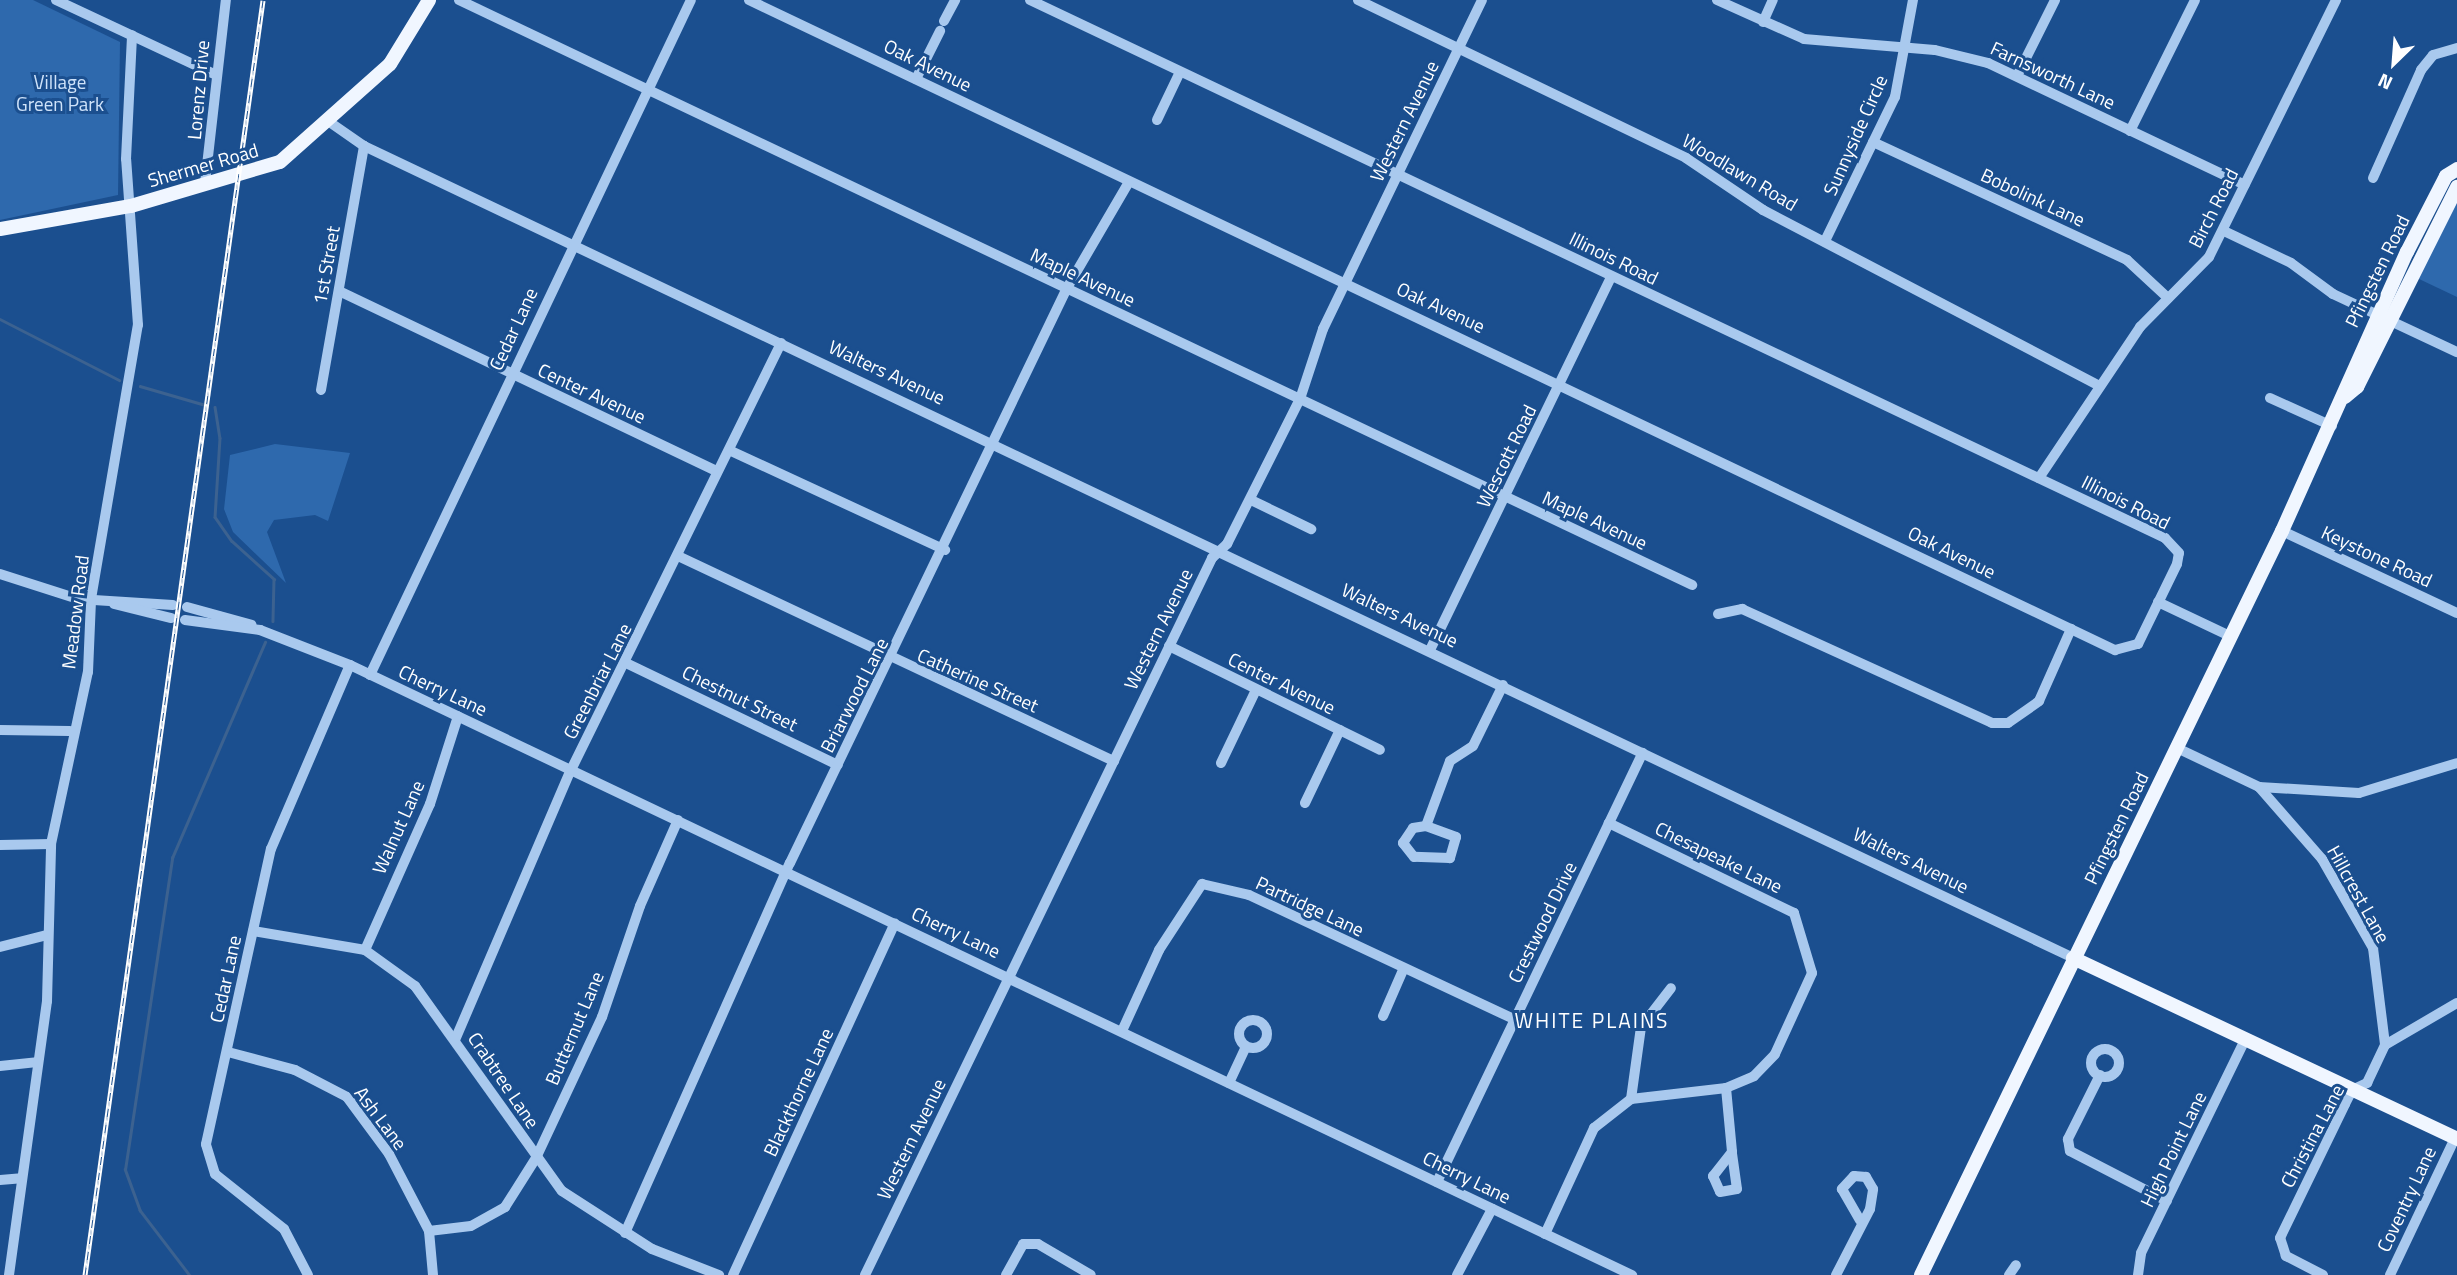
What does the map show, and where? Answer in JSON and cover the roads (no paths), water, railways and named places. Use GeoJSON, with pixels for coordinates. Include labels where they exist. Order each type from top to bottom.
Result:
{"type":"FeatureCollection","features":[{"type":"Feature","properties":{"kind":"main road","name":"Shermer Road"},"geometry":{"type":"LineString","coordinates":[[0,229],[131,206],[280,162],[390,64],[429,0]]}},
{"type":"Feature","properties":{"kind":"main road","name":"Pfingsten Road"},"geometry":{"type":"LineString","coordinates":[[1921,1275],[2345,397],[2357,387],[2446,176],[2457,169]]}},
{"type":"Feature","properties":{"kind":"main road","name":"Pfingsten Road"},"geometry":{"type":"LineString","coordinates":[[2414,255],[2457,187]]}},
{"type":"Feature","properties":{"kind":"main road","name":"Walters Avenue"},"geometry":{"type":"LineString","coordinates":[[2073,958],[2456,1139]]}},
{"type":"Feature","properties":{"kind":"street"},"geometry":{"type":"LineString","coordinates":[[57,0],[214,74]]}},
{"type":"Feature","properties":{"kind":"street","name":"Lorenz Drive"},"geometry":{"type":"LineString","coordinates":[[205,183],[219,89],[214,74],[226,0]]}},
{"type":"Feature","properties":{"kind":"street","name":"Maple Avenue"},"geometry":{"type":"LineString","coordinates":[[459,0],[1692,585]]}},
{"type":"Feature","properties":{"kind":"street","name":"Cedar Lane"},"geometry":{"type":"LineString","coordinates":[[370,675],[572,243],[691,0]]}},
{"type":"Feature","properties":{"kind":"street","name":"Oak Avenue"},"geometry":{"type":"LineString","coordinates":[[749,0],[1561,383],[2115,650],[2138,644],[2158,602]]}},
{"type":"Feature","properties":{"kind":"street"},"geometry":{"type":"LineString","coordinates":[[916,79],[955,0]]}},
{"type":"Feature","properties":{"kind":"street","name":"Illinois Road"},"geometry":{"type":"LineString","coordinates":[[1030,0],[2165,538],[2179,553],[2158,602]]}},
{"type":"Feature","properties":{"kind":"street","name":"Woodlawn Road"},"geometry":{"type":"LineString","coordinates":[[1358,0],[1686,158],[1763,210],[2098,385]]}},
{"type":"Feature","properties":{"kind":"street","name":"Western Avenue"},"geometry":{"type":"LineString","coordinates":[[865,1275],[1169,646],[1251,500],[1300,399],[1345,281],[1482,0]]}},
{"type":"Feature","properties":{"kind":"street","name":"Farnsworth Lane"},"geometry":{"type":"LineString","coordinates":[[1717,0],[1804,39],[1961,54],[2017,76],[2245,185]]}},
{"type":"Feature","properties":{"kind":"street"},"geometry":{"type":"LineString","coordinates":[[1763,22],[1773,0]]}},
{"type":"Feature","properties":{"kind":"street","name":"Sunnyside Circle"},"geometry":{"type":"LineString","coordinates":[[1825,241],[1895,97],[1913,0]]}},
{"type":"Feature","properties":{"kind":"street"},"geometry":{"type":"LineString","coordinates":[[2017,76],[2055,0]]}},
{"type":"Feature","properties":{"kind":"street"},"geometry":{"type":"LineString","coordinates":[[2130,131],[2195,0]]}},
{"type":"Feature","properties":{"kind":"street","name":"Birch Road"},"geometry":{"type":"LineString","coordinates":[[2039,478],[2098,385],[2168,298],[2199,270],[2224,231],[2336,0]]}},
{"type":"Feature","properties":{"kind":"street","name":"Meadow Road"},"geometry":{"type":"LineString","coordinates":[[9,1275],[47,1002],[51,844],[71,731],[88,672],[92,599],[132,372],[139,277],[126,159],[132,35]]}},
{"type":"Feature","properties":{"kind":"street"},"geometry":{"type":"LineString","coordinates":[[2373,178],[2421,70],[2433,55],[2457,48]]}},
{"type":"Feature","properties":{"kind":"street"},"geometry":{"type":"LineString","coordinates":[[1157,120],[1180,72]]}},
{"type":"Feature","properties":{"kind":"street","name":"Walters Avenue"},"geometry":{"type":"LineString","coordinates":[[328,121],[364,145],[2073,958]]}},
{"type":"Feature","properties":{"kind":"street","name":"Bobolink Lane"},"geometry":{"type":"LineString","coordinates":[[1873,142],[2127,260],[2168,298]]}},
{"type":"Feature","properties":{"kind":"street","name":"1st Street"},"geometry":{"type":"LineString","coordinates":[[321,390],[364,145]]}},
{"type":"Feature","properties":{"kind":"street","name":"Briarwood Lane"},"geometry":{"type":"LineString","coordinates":[[625,1233],[786,872],[945,550],[1067,288],[1129,181]]}},
{"type":"Feature","properties":{"kind":"street"},"geometry":{"type":"LineString","coordinates":[[2224,231],[2384,318],[2457,352]]}},
{"type":"Feature","properties":{"kind":"street","name":"Wescott Road"},"geometry":{"type":"LineString","coordinates":[[1430,650],[1611,277]]}},
{"type":"Feature","properties":{"kind":"street","name":"Center Avenue"},"geometry":{"type":"LineString","coordinates":[[339,291],[717,471]]}},
{"type":"Feature","properties":{"kind":"street","name":"Greenbriar Lane"},"geometry":{"type":"LineString","coordinates":[[455,1040],[500,946],[571,770],[626,663],[717,471],[731,451],[781,343]]}},
{"type":"Feature","properties":{"kind":"street"},"geometry":{"type":"LineString","coordinates":[[2270,398],[2332,426]]}},
{"type":"Feature","properties":{"kind":"street"},"geometry":{"type":"LineString","coordinates":[[731,451],[945,550]]}},
{"type":"Feature","properties":{"kind":"street"},"geometry":{"type":"LineString","coordinates":[[1251,500],[1311,530]]}},
{"type":"Feature","properties":{"kind":"street","name":"Keystone Road"},"geometry":{"type":"LineString","coordinates":[[2282,531],[2457,613]]}},
{"type":"Feature","properties":{"kind":"street","name":"Catherine Street"},"geometry":{"type":"LineString","coordinates":[[678,556],[892,660],[1114,761]]}},
{"type":"Feature","properties":{"kind":"street"},"geometry":{"type":"LineString","coordinates":[[0,574],[40,592],[105,601],[173,605]]}},
{"type":"Feature","properties":{"kind":"street"},"geometry":{"type":"LineString","coordinates":[[105,601],[171,618]]}},
{"type":"Feature","properties":{"kind":"street"},"geometry":{"type":"LineString","coordinates":[[2158,602],[2230,636]]}},
{"type":"Feature","properties":{"kind":"street","name":"Cherry Lane"},"geometry":{"type":"LineString","coordinates":[[187,607],[276,635],[350,665],[1632,1275]]}},
{"type":"Feature","properties":{"kind":"street"},"geometry":{"type":"LineString","coordinates":[[1718,614],[1742,609],[1992,723],[2008,723],[2039,701],[2071,629]]}},
{"type":"Feature","properties":{"kind":"street","name":"Cherry Lane"},"geometry":{"type":"LineString","coordinates":[[185,620],[260,630]]}},
{"type":"Feature","properties":{"kind":"street","name":"Center Avenue"},"geometry":{"type":"LineString","coordinates":[[1169,646],[1380,750]]}},
{"type":"Feature","properties":{"kind":"street","name":"Chestnut Street"},"geometry":{"type":"LineString","coordinates":[[626,663],[838,765]]}},
{"type":"Feature","properties":{"kind":"street","name":"Cedar Lane"},"geometry":{"type":"LineString","coordinates":[[308,1275],[284,1229],[215,1174],[206,1144],[271,849],[350,665]]}},
{"type":"Feature","properties":{"kind":"street"},"geometry":{"type":"LineString","coordinates":[[1426,826],[1456,837],[1450,858],[1426,861],[1407,851],[1406,834],[1426,826],[1450,761],[1473,746],[1503,685]]}},
{"type":"Feature","properties":{"kind":"street"},"geometry":{"type":"LineString","coordinates":[[1221,763],[1256,690]]}},
{"type":"Feature","properties":{"kind":"street","name":"Walnut Lane"},"geometry":{"type":"LineString","coordinates":[[365,950],[430,804],[458,716]]}},
{"type":"Feature","properties":{"kind":"street"},"geometry":{"type":"LineString","coordinates":[[0,730],[71,731]]}},
{"type":"Feature","properties":{"kind":"street"},"geometry":{"type":"LineString","coordinates":[[1305,803],[1340,730]]}},
{"type":"Feature","properties":{"kind":"street","name":"Hillcrest Lane"},"geometry":{"type":"LineString","coordinates":[[2177,748],[2259,787],[2322,859],[2373,948],[2385,1045]]}},
{"type":"Feature","properties":{"kind":"street","name":"Crestwood Drive"},"geometry":{"type":"LineString","coordinates":[[1437,1182],[1643,753]]}},
{"type":"Feature","properties":{"kind":"street"},"geometry":{"type":"LineString","coordinates":[[2259,787],[2359,793],[2457,763]]}},
{"type":"Feature","properties":{"kind":"street","name":"Butternut Lane"},"geometry":{"type":"LineString","coordinates":[[429,1231],[471,1226],[505,1207],[536,1157],[602,1017],[640,906],[678,820]]}},
{"type":"Feature","properties":{"kind":"street","name":"Chesapeake Lane"},"geometry":{"type":"LineString","coordinates":[[1609,823],[1794,913],[1812,973],[1774,1054],[1754,1076],[1726,1088]]}},
{"type":"Feature","properties":{"kind":"street"},"geometry":{"type":"LineString","coordinates":[[0,845],[51,844]]}},
{"type":"Feature","properties":{"kind":"street","name":"Partridge Lane"},"geometry":{"type":"LineString","coordinates":[[1122,1031],[1159,950],[1202,884],[1249,895],[1403,970],[1514,1019]]}},
{"type":"Feature","properties":{"kind":"street","name":"Blackthorne Lane"},"geometry":{"type":"LineString","coordinates":[[733,1275],[895,923]]}},
{"type":"Feature","properties":{"kind":"street","name":"Crabtree Lane"},"geometry":{"type":"LineString","coordinates":[[253,931],[365,950],[415,986],[562,1191],[625,1233],[719,1275]]}},
{"type":"Feature","properties":{"kind":"street"},"geometry":{"type":"LineString","coordinates":[[0,947],[47,935]]}},
{"type":"Feature","properties":{"kind":"street"},"geometry":{"type":"LineString","coordinates":[[1383,1016],[1403,970]]}},
{"type":"Feature","properties":{"kind":"street"},"geometry":{"type":"LineString","coordinates":[[1631,1099],[1640,1027],[1671,988]]}},
{"type":"Feature","properties":{"kind":"street"},"geometry":{"type":"LineString","coordinates":[[2385,1045],[2457,1003]]}},
{"type":"Feature","properties":{"kind":"street","name":"High Point Lane"},"geometry":{"type":"LineString","coordinates":[[2138,1275],[2141,1253],[2245,1040]]}},
{"type":"Feature","properties":{"kind":"street","name":"Christina Lane"},"geometry":{"type":"LineString","coordinates":[[2323,1275],[2280,1249],[2352,1090],[2367,1083],[2385,1045]]}},
{"type":"Feature","properties":{"kind":"street"},"geometry":{"type":"LineString","coordinates":[[1229,1083],[1247,1047]]}},
{"type":"Feature","properties":{"kind":"street","name":"Ash Lane"},"geometry":{"type":"LineString","coordinates":[[228,1052],[295,1070],[347,1097],[389,1154],[429,1231],[433,1275]]}},
{"type":"Feature","properties":{"kind":"street"},"geometry":{"type":"LineString","coordinates":[[0,1066],[37,1062]]}},
{"type":"Feature","properties":{"kind":"street"},"geometry":{"type":"LineString","coordinates":[[2100,1075],[2068,1139],[2070,1151],[2167,1201]]}},
{"type":"Feature","properties":{"kind":"street"},"geometry":{"type":"LineString","coordinates":[[1545,1234],[1594,1128],[1631,1099],[1726,1088],[1732,1152]]}},
{"type":"Feature","properties":{"kind":"street","name":"Coventry Lane"},"geometry":{"type":"LineString","coordinates":[[2390,1275],[2456,1139]]}},
{"type":"Feature","properties":{"kind":"street"},"geometry":{"type":"LineString","coordinates":[[0,1180],[21,1178]]}},
{"type":"Feature","properties":{"kind":"street"},"geometry":{"type":"LineString","coordinates":[[1457,1275],[1492,1209]]}},
{"type":"Feature","properties":{"kind":"street"},"geometry":{"type":"LineString","coordinates":[[1836,1275],[1860,1220]]}},
{"type":"Feature","properties":{"kind":"street"},"geometry":{"type":"LineString","coordinates":[[1006,1275],[1014,1256],[1023,1244],[1038,1244],[1091,1275]]}},
{"type":"Feature","properties":{"kind":"street"},"geometry":{"type":"LineString","coordinates":[[2009,1275],[2016,1265]]}},
{"type":"Feature","properties":{"kind":"waterway"},"geometry":{"type":"LineString","coordinates":[[0,319],[119,380]]}},
{"type":"Feature","properties":{"kind":"waterway"},"geometry":{"type":"LineString","coordinates":[[140,386],[202,404]]}},
{"type":"Feature","properties":{"kind":"waterway"},"geometry":{"type":"LineString","coordinates":[[215,407],[220,438],[215,517],[232,541],[274,579],[273,621]]}},
{"type":"Feature","properties":{"kind":"waterway"},"geometry":{"type":"LineString","coordinates":[[189,1275],[140,1211],[125,1170],[172,858],[265,642]]}},
{"type":"Feature","properties":{"kind":"railway"},"geometry":{"type":"LineString","coordinates":[[85,1275],[263,0]]}},
{"type":"Feature","properties":{"kind":"district","name":"WHITE PLAINS"},"geometry":{"type":"Point","coordinates":[1592,1020]}},
{"type":"Feature","properties":{"kind":"park label","name":"Village Green Park"},"geometry":{"type":"Point","coordinates":[60,93]}}]}
